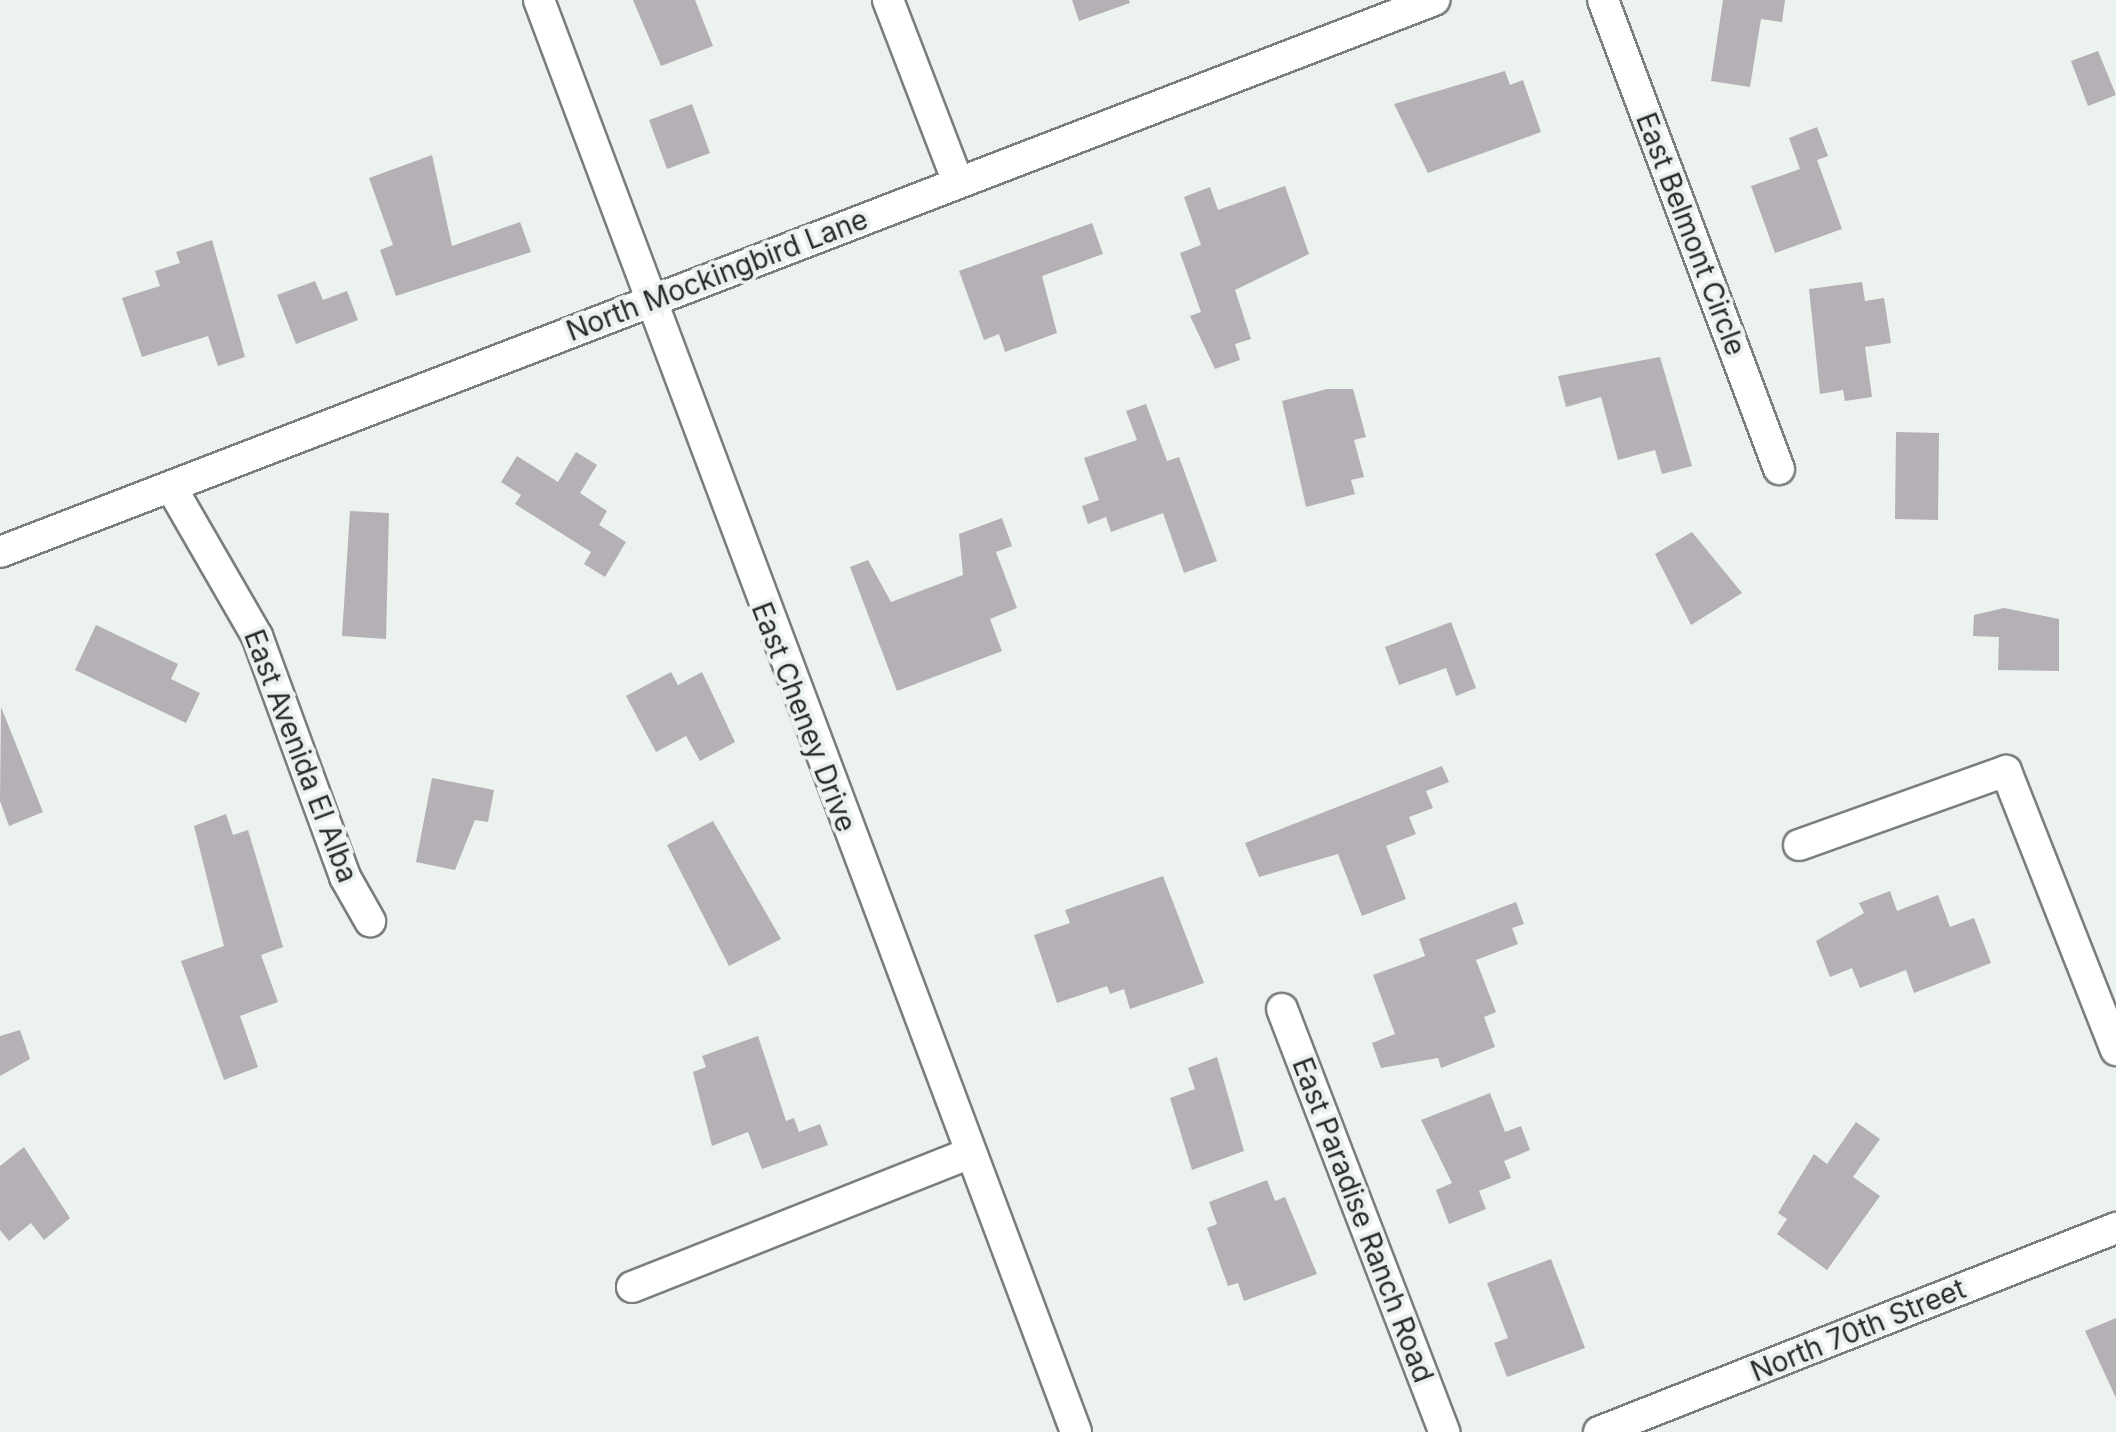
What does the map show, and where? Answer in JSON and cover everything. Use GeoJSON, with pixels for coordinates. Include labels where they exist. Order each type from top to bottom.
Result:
{"type":"FeatureCollection","features":[{"type":"Feature","properties":{"kind":"street","name":"East Cheney Drive"},"geometry":{"type":"LineString","coordinates":[[538,0],[610,176],[648,301],[1076,1432]]}},
{"type":"Feature","properties":{"kind":"street"},"geometry":{"type":"LineString","coordinates":[[888,0],[958,182]]}},
{"type":"Feature","properties":{"kind":"street","name":"North Mockingbird Lane"},"geometry":{"type":"LineString","coordinates":[[0,552],[1434,0]]}},
{"type":"Feature","properties":{"kind":"street","name":"East Belmont Circle"},"geometry":{"type":"LineString","coordinates":[[1603,0],[1779,468]]}},
{"type":"Feature","properties":{"kind":"street","name":"East Avenida El Alba"},"geometry":{"type":"LineString","coordinates":[[171,487],[256,636],[345,877],[370,920]]}},
{"type":"Feature","properties":{"kind":"street"},"geometry":{"type":"LineString","coordinates":[[1799,845],[2006,771],[2116,1050]]}},
{"type":"Feature","properties":{"kind":"street","name":"East Paradise Ranch Road"},"geometry":{"type":"LineString","coordinates":[[1282,1009],[1444,1432]]}},
{"type":"Feature","properties":{"kind":"street"},"geometry":{"type":"LineString","coordinates":[[632,1287],[970,1153]]}},
{"type":"Feature","properties":{"kind":"street","name":"North 70th Street"},"geometry":{"type":"LineString","coordinates":[[1599,1432],[2116,1228]]}},
{"type":"Feature","properties":{"kind":"building"},"geometry":{"type":"Polygon","coordinates":[[[633,0],[695,0],[713,46],[661,66],[633,0]]]}},
{"type":"Feature","properties":{"kind":"building"},"geometry":{"type":"Polygon","coordinates":[[[1072,0],[1129,0],[1130,3],[1079,21],[1072,0]]]}},
{"type":"Feature","properties":{"kind":"building"},"geometry":{"type":"Polygon","coordinates":[[[1723,0],[1785,0],[1782,22],[1761,19],[1750,87],[1711,81],[1723,0]]]}},
{"type":"Feature","properties":{"kind":"building"},"geometry":{"type":"Polygon","coordinates":[[[2098,51],[2116,95],[2088,106],[2071,61],[2098,51]]]}},
{"type":"Feature","properties":{"kind":"building"},"geometry":{"type":"Polygon","coordinates":[[[1505,71],[1510,85],[1523,80],[1541,132],[1428,173],[1394,104],[1505,71]]]}},
{"type":"Feature","properties":{"kind":"building"},"geometry":{"type":"Polygon","coordinates":[[[692,104],[710,153],[667,169],[649,120],[692,104]]]}},
{"type":"Feature","properties":{"kind":"building"},"geometry":{"type":"Polygon","coordinates":[[[1817,127],[1828,156],[1817,160],[1842,229],[1775,253],[1751,186],[1800,169],[1789,138],[1817,127]]]}},
{"type":"Feature","properties":{"kind":"building"},"geometry":{"type":"Polygon","coordinates":[[[432,155],[452,246],[520,222],[531,252],[396,296],[380,250],[393,245],[369,178],[432,155]]]}},
{"type":"Feature","properties":{"kind":"building"},"geometry":{"type":"Polygon","coordinates":[[[1285,186],[1309,254],[1235,290],[1251,339],[1235,344],[1240,360],[1215,369],[1190,316],[1201,312],[1180,253],[1201,245],[1184,197],[1210,187],[1218,210],[1285,186]]]}},
{"type":"Feature","properties":{"kind":"building"},"geometry":{"type":"Polygon","coordinates":[[[1092,223],[1103,254],[1042,276],[1057,333],[1005,352],[999,334],[984,340],[959,271],[1092,223]]]}},
{"type":"Feature","properties":{"kind":"building"},"geometry":{"type":"Polygon","coordinates":[[[212,240],[245,357],[218,366],[208,336],[142,357],[122,298],[160,286],[155,271],[180,263],[176,252],[212,240]]]}},
{"type":"Feature","properties":{"kind":"building"},"geometry":{"type":"Polygon","coordinates":[[[315,281],[323,300],[347,291],[358,320],[296,344],[277,295],[315,281]]]}},
{"type":"Feature","properties":{"kind":"building"},"geometry":{"type":"Polygon","coordinates":[[[1862,282],[1865,301],[1884,298],[1891,343],[1865,347],[1872,397],[1845,401],[1843,390],[1820,394],[1809,289],[1862,282]]]}},
{"type":"Feature","properties":{"kind":"building"},"geometry":{"type":"Polygon","coordinates":[[[1660,357],[1692,466],[1662,474],[1655,450],[1618,460],[1601,397],[1566,407],[1558,376],[1660,357]]]}},
{"type":"Feature","properties":{"kind":"building"},"geometry":{"type":"Polygon","coordinates":[[[1327,389],[1353,389],[1366,437],[1354,440],[1364,477],[1351,480],[1355,494],[1306,507],[1282,401],[1327,389]]]}},
{"type":"Feature","properties":{"kind":"building"},"geometry":{"type":"Polygon","coordinates":[[[1146,404],[1167,461],[1179,457],[1217,561],[1184,573],[1163,513],[1111,532],[1106,517],[1088,524],[1082,506],[1099,500],[1084,458],[1137,440],[1126,411],[1146,404]]]}},
{"type":"Feature","properties":{"kind":"building"},"geometry":{"type":"Polygon","coordinates":[[[1896,432],[1939,433],[1938,520],[1895,519],[1896,432]]]}},
{"type":"Feature","properties":{"kind":"building"},"geometry":{"type":"Polygon","coordinates":[[[576,452],[597,465],[580,493],[607,511],[599,525],[626,542],[605,577],[584,564],[591,552],[515,504],[521,495],[501,482],[517,456],[558,482],[576,452]]]}},
{"type":"Feature","properties":{"kind":"building"},"geometry":{"type":"Polygon","coordinates":[[[350,511],[389,513],[386,639],[342,636],[350,511]]]}},
{"type":"Feature","properties":{"kind":"building"},"geometry":{"type":"Polygon","coordinates":[[[1002,518],[1012,546],[996,552],[1017,608],[990,619],[1002,651],[897,691],[850,567],[868,560],[891,602],[963,575],[959,534],[1002,518]]]}},
{"type":"Feature","properties":{"kind":"building"},"geometry":{"type":"Polygon","coordinates":[[[1692,532],[1742,593],[1691,625],[1655,554],[1692,532]]]}},
{"type":"Feature","properties":{"kind":"building"},"geometry":{"type":"Polygon","coordinates":[[[2004,608],[2059,619],[2059,671],[1998,670],[1999,637],[1973,636],[1974,615],[2004,608]]]}},
{"type":"Feature","properties":{"kind":"building"},"geometry":{"type":"Polygon","coordinates":[[[1451,622],[1476,688],[1456,696],[1446,668],[1399,685],[1385,647],[1451,622]]]}},
{"type":"Feature","properties":{"kind":"building"},"geometry":{"type":"Polygon","coordinates":[[[96,625],[178,664],[171,679],[200,693],[186,723],[75,670],[96,625]]]}},
{"type":"Feature","properties":{"kind":"building"},"geometry":{"type":"Polygon","coordinates":[[[671,672],[678,685],[702,672],[735,742],[700,761],[686,736],[656,752],[626,696],[671,672]]]}},
{"type":"Feature","properties":{"kind":"building"},"geometry":{"type":"Polygon","coordinates":[[[1,707],[43,812],[9,826],[0,801],[1,707]]]}},
{"type":"Feature","properties":{"kind":"building"},"geometry":{"type":"Polygon","coordinates":[[[1442,766],[1449,782],[1426,791],[1433,808],[1409,817],[1416,834],[1386,846],[1406,899],[1362,916],[1338,854],[1259,877],[1245,843],[1442,766]]]}},
{"type":"Feature","properties":{"kind":"building"},"geometry":{"type":"Polygon","coordinates":[[[432,778],[494,790],[488,822],[475,820],[455,870],[416,862],[432,778]]]}},
{"type":"Feature","properties":{"kind":"building"},"geometry":{"type":"Polygon","coordinates":[[[226,814],[233,835],[248,830],[283,947],[261,955],[278,1002],[240,1016],[258,1067],[224,1080],[181,961],[224,946],[194,826],[226,814]]]}},
{"type":"Feature","properties":{"kind":"building"},"geometry":{"type":"Polygon","coordinates":[[[713,821],[781,939],[729,966],[667,845],[713,821]]]}},
{"type":"Feature","properties":{"kind":"building"},"geometry":{"type":"Polygon","coordinates":[[[1163,876],[1204,983],[1130,1009],[1124,989],[1110,994],[1107,986],[1057,1003],[1034,935],[1070,923],[1065,910],[1163,876]]]}},
{"type":"Feature","properties":{"kind":"building"},"geometry":{"type":"Polygon","coordinates":[[[1890,891],[1897,911],[1938,895],[1950,927],[1974,918],[1991,963],[1914,993],[1906,970],[1860,988],[1852,968],[1830,977],[1816,941],[1864,913],[1859,903],[1890,891]]]}},
{"type":"Feature","properties":{"kind":"building"},"geometry":{"type":"Polygon","coordinates":[[[1516,902],[1524,924],[1512,928],[1518,944],[1476,960],[1496,1012],[1484,1017],[1495,1047],[1441,1068],[1438,1058],[1381,1068],[1372,1043],[1395,1034],[1373,975],[1425,956],[1419,939],[1516,902]]]}},
{"type":"Feature","properties":{"kind":"building"},"geometry":{"type":"Polygon","coordinates":[[[20,1030],[30,1059],[0,1076],[0,1036],[20,1030]]]}},
{"type":"Feature","properties":{"kind":"building"},"geometry":{"type":"Polygon","coordinates":[[[758,1036],[786,1121],[794,1118],[799,1132],[820,1124],[828,1145],[762,1169],[748,1132],[712,1146],[693,1072],[706,1067],[702,1056],[758,1036]]]}},
{"type":"Feature","properties":{"kind":"building"},"geometry":{"type":"Polygon","coordinates":[[[1217,1057],[1244,1151],[1192,1170],[1170,1098],[1195,1089],[1188,1068],[1217,1057]]]}},
{"type":"Feature","properties":{"kind":"building"},"geometry":{"type":"Polygon","coordinates":[[[1490,1093],[1505,1132],[1521,1126],[1530,1150],[1504,1161],[1511,1178],[1479,1191],[1486,1209],[1449,1224],[1436,1190],[1452,1183],[1421,1120],[1490,1093]]]}},
{"type":"Feature","properties":{"kind":"building"},"geometry":{"type":"Polygon","coordinates":[[[1856,1122],[1880,1139],[1853,1177],[1880,1196],[1827,1270],[1777,1234],[1787,1219],[1778,1213],[1814,1154],[1827,1164],[1856,1122]]]}},
{"type":"Feature","properties":{"kind":"building"},"geometry":{"type":"Polygon","coordinates":[[[24,1147],[70,1218],[44,1240],[31,1223],[9,1241],[0,1230],[0,1166],[24,1147]]]}},
{"type":"Feature","properties":{"kind":"building"},"geometry":{"type":"Polygon","coordinates":[[[1267,1180],[1275,1201],[1285,1197],[1317,1274],[1244,1301],[1238,1283],[1228,1286],[1207,1228],[1217,1224],[1209,1202],[1267,1180]]]}},
{"type":"Feature","properties":{"kind":"building"},"geometry":{"type":"Polygon","coordinates":[[[1551,1259],[1585,1348],[1507,1377],[1494,1343],[1508,1338],[1487,1283],[1551,1259]]]}},
{"type":"Feature","properties":{"kind":"building"},"geometry":{"type":"Polygon","coordinates":[[[2116,1318],[2116,1398],[2085,1331],[2116,1318]]]}}]}
